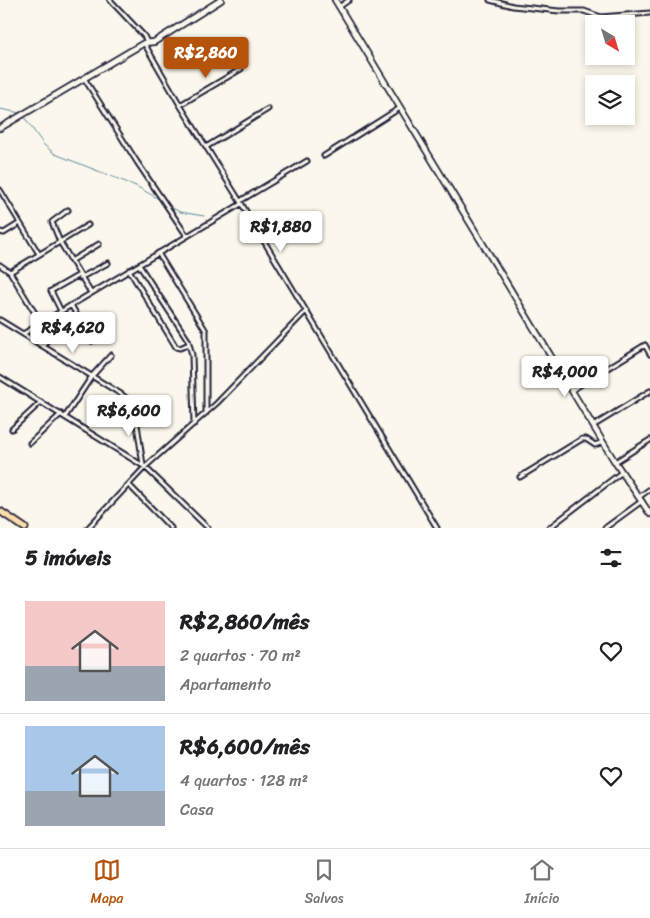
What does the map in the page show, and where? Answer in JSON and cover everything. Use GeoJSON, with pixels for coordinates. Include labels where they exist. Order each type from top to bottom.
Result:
{"type":"FeatureCollection","features":[{"type":"Feature","properties":{"kind":"main road"},"geometry":{"type":"LineString","coordinates":[[0,511],[25,528]]}},
{"type":"Feature","properties":{"kind":"street"},"geometry":{"type":"LineString","coordinates":[[110,0],[144,36],[180,105],[437,528]]}},
{"type":"Feature","properties":{"kind":"street"},"geometry":{"type":"LineString","coordinates":[[0,128],[146,43],[154,42],[221,0]]}},
{"type":"Feature","properties":{"kind":"street"},"geometry":{"type":"LineString","coordinates":[[335,0],[615,462],[650,514]]}},
{"type":"Feature","properties":{"kind":"street"},"geometry":{"type":"LineString","coordinates":[[339,7],[350,0]]}},
{"type":"Feature","properties":{"kind":"street"},"geometry":{"type":"LineString","coordinates":[[490,0],[513,6],[559,11],[584,11],[601,17],[650,13]]}},
{"type":"Feature","properties":{"kind":"street"},"geometry":{"type":"LineString","coordinates":[[180,105],[241,69]]}},
{"type":"Feature","properties":{"kind":"street"},"geometry":{"type":"LineString","coordinates":[[84,78],[187,236]]}},
{"type":"Feature","properties":{"kind":"street"},"geometry":{"type":"LineString","coordinates":[[324,156],[400,108]]}},
{"type":"Feature","properties":{"kind":"street"},"geometry":{"type":"LineString","coordinates":[[206,147],[268,109]]}},
{"type":"Feature","properties":{"kind":"street"},"geometry":{"type":"LineString","coordinates":[[23,334],[187,236],[307,160]]}},
{"type":"Feature","properties":{"kind":"street"},"geometry":{"type":"LineString","coordinates":[[0,190],[39,254]]}},
{"type":"Feature","properties":{"kind":"street"},"geometry":{"type":"LineString","coordinates":[[68,210],[52,222],[60,242],[91,293]]}},
{"type":"Feature","properties":{"kind":"street"},"geometry":{"type":"LineString","coordinates":[[0,232],[4,233],[20,223]]}},
{"type":"Feature","properties":{"kind":"street"},"geometry":{"type":"LineString","coordinates":[[10,272],[88,225]]}},
{"type":"Feature","properties":{"kind":"street"},"geometry":{"type":"LineString","coordinates":[[71,261],[98,244]]}},
{"type":"Feature","properties":{"kind":"street"},"geometry":{"type":"LineString","coordinates":[[158,253],[206,331],[206,413]]}},
{"type":"Feature","properties":{"kind":"street"},"geometry":{"type":"LineString","coordinates":[[61,311],[50,291],[108,263]]}},
{"type":"Feature","properties":{"kind":"street"},"geometry":{"type":"LineString","coordinates":[[0,265],[10,272],[41,323]]}},
{"type":"Feature","properties":{"kind":"street"},"geometry":{"type":"LineString","coordinates":[[139,265],[189,344],[192,355],[194,424]]}},
{"type":"Feature","properties":{"kind":"street"},"geometry":{"type":"LineString","coordinates":[[129,270],[176,346],[180,348],[189,344]]}},
{"type":"Feature","properties":{"kind":"street"},"geometry":{"type":"LineString","coordinates":[[71,305],[92,341]]}},
{"type":"Feature","properties":{"kind":"street"},"geometry":{"type":"LineString","coordinates":[[88,528],[144,467],[206,413],[306,311]]}},
{"type":"Feature","properties":{"kind":"street"},"geometry":{"type":"LineString","coordinates":[[0,320],[121,394],[134,404],[144,467]]}},
{"type":"Feature","properties":{"kind":"street"},"geometry":{"type":"LineString","coordinates":[[42,346],[60,326]]}},
{"type":"Feature","properties":{"kind":"street"},"geometry":{"type":"LineString","coordinates":[[572,390],[645,345],[650,354]]}},
{"type":"Feature","properties":{"kind":"street"},"geometry":{"type":"LineString","coordinates":[[30,443],[63,415],[92,376],[111,355]]}},
{"type":"Feature","properties":{"kind":"street"},"geometry":{"type":"LineString","coordinates":[[0,377],[144,467],[208,528]]}},
{"type":"Feature","properties":{"kind":"street"},"geometry":{"type":"LineString","coordinates":[[593,426],[650,391]]}},
{"type":"Feature","properties":{"kind":"street"},"geometry":{"type":"LineString","coordinates":[[12,429],[40,402]]}},
{"type":"Feature","properties":{"kind":"street"},"geometry":{"type":"LineString","coordinates":[[520,477],[582,439],[586,439],[595,445],[603,442]]}},
{"type":"Feature","properties":{"kind":"street"},"geometry":{"type":"LineString","coordinates":[[615,462],[650,440]]}},
{"type":"Feature","properties":{"kind":"street"},"geometry":{"type":"LineString","coordinates":[[549,528],[622,472]]}},
{"type":"Feature","properties":{"kind":"street"},"geometry":{"type":"LineString","coordinates":[[129,485],[170,528]]}},
{"type":"Feature","properties":{"kind":"street"},"geometry":{"type":"LineString","coordinates":[[605,528],[650,489]]}},
{"type":"Feature","properties":{"kind":"waterway"},"geometry":{"type":"LineString","coordinates":[[0,109],[20,113]]}},
{"type":"Feature","properties":{"kind":"waterway"},"geometry":{"type":"LineString","coordinates":[[24,117],[44,145],[55,154],[136,186],[162,201]]}},
{"type":"Feature","properties":{"kind":"waterway"},"geometry":{"type":"LineString","coordinates":[[167,205],[180,212],[204,216]]}}]}
